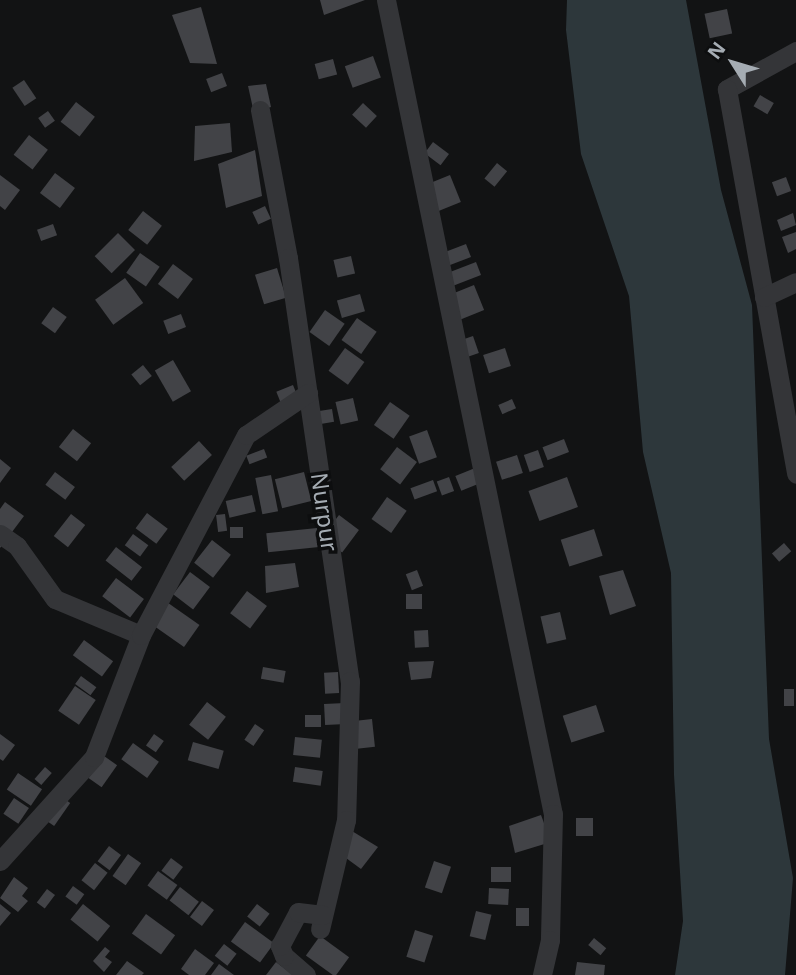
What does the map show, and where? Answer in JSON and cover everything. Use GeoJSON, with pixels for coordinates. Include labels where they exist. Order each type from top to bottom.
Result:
{"type":"FeatureCollection","features":[{"type":"Feature","properties":{"kind":"street"},"geometry":{"type":"LineString","coordinates":[[386,0],[553,814],[550,940],[542,975]]}},
{"type":"Feature","properties":{"kind":"street"},"geometry":{"type":"LineString","coordinates":[[796,51],[727,89],[796,474]]}},
{"type":"Feature","properties":{"kind":"street","name":"Nurpur"},"geometry":{"type":"LineString","coordinates":[[260,110],[308,394],[350,681],[346,820],[321,922],[298,912],[280,946],[284,956],[306,975]]}},
{"type":"Feature","properties":{"kind":"street"},"geometry":{"type":"LineString","coordinates":[[764,298],[796,282]]}},
{"type":"Feature","properties":{"kind":"street"},"geometry":{"type":"LineString","coordinates":[[0,861],[94,757],[141,635],[246,435],[308,394]]}},
{"type":"Feature","properties":{"kind":"street"},"geometry":{"type":"LineString","coordinates":[[0,534],[17,546],[55,599],[141,635]]}},
{"type":"Feature","properties":{"kind":"shaded area"},"geometry":{"type":"Polygon","coordinates":[[[567,0],[686,0],[721,190],[752,305],[769,739],[793,878],[785,975],[675,975],[683,921],[674,775],[671,573],[643,452],[629,296],[581,154],[566,30],[567,0]]]}},
{"type":"Feature","properties":{"kind":"building"},"geometry":{"type":"Polygon","coordinates":[[[320,0],[365,0],[324,15],[320,0]]]}},
{"type":"Feature","properties":{"kind":"building"},"geometry":{"type":"Polygon","coordinates":[[[201,7],[217,64],[190,63],[172,15],[201,7]]]}},
{"type":"Feature","properties":{"kind":"building"},"geometry":{"type":"Polygon","coordinates":[[[727,9],[732,33],[710,38],[705,14],[727,9]]]}},
{"type":"Feature","properties":{"kind":"building"},"geometry":{"type":"Polygon","coordinates":[[[373,56],[381,78],[353,88],[345,66],[373,56]]]}},
{"type":"Feature","properties":{"kind":"building"},"geometry":{"type":"Polygon","coordinates":[[[333,59],[337,74],[319,79],[315,64],[333,59]]]}},
{"type":"Feature","properties":{"kind":"building"},"geometry":{"type":"Polygon","coordinates":[[[222,73],[227,86],[211,92],[206,79],[222,73]]]}},
{"type":"Feature","properties":{"kind":"building"},"geometry":{"type":"Polygon","coordinates":[[[24,80],[36,98],[25,106],[12,88],[24,80]]]}},
{"type":"Feature","properties":{"kind":"building"},"geometry":{"type":"Polygon","coordinates":[[[266,84],[271,107],[254,113],[248,86],[266,84]]]}},
{"type":"Feature","properties":{"kind":"building"},"geometry":{"type":"Polygon","coordinates":[[[760,95],[774,103],[767,114],[754,106],[760,95]]]}},
{"type":"Feature","properties":{"kind":"building"},"geometry":{"type":"Polygon","coordinates":[[[76,102],[95,117],[80,136],[61,122],[76,102]]]}},
{"type":"Feature","properties":{"kind":"building"},"geometry":{"type":"Polygon","coordinates":[[[363,103],[377,116],[366,128],[352,115],[363,103]]]}},
{"type":"Feature","properties":{"kind":"building"},"geometry":{"type":"Polygon","coordinates":[[[48,111],[55,121],[45,128],[38,118],[48,111]]]}},
{"type":"Feature","properties":{"kind":"building"},"geometry":{"type":"Polygon","coordinates":[[[230,123],[232,152],[194,161],[195,126],[230,123]]]}},
{"type":"Feature","properties":{"kind":"building"},"geometry":{"type":"Polygon","coordinates":[[[29,135],[48,150],[33,169],[14,155],[29,135]]]}},
{"type":"Feature","properties":{"kind":"building"},"geometry":{"type":"Polygon","coordinates":[[[433,142],[449,154],[441,165],[425,153],[433,142]]]}},
{"type":"Feature","properties":{"kind":"building"},"geometry":{"type":"Polygon","coordinates":[[[255,150],[262,196],[226,208],[218,164],[255,150]]]}},
{"type":"Feature","properties":{"kind":"building"},"geometry":{"type":"Polygon","coordinates":[[[497,163],[507,171],[495,187],[484,179],[497,163]]]}},
{"type":"Feature","properties":{"kind":"building"},"geometry":{"type":"Polygon","coordinates":[[[55,173],[75,188],[60,208],[40,193],[55,173]]]}},
{"type":"Feature","properties":{"kind":"building"},"geometry":{"type":"Polygon","coordinates":[[[0,175],[20,190],[5,210],[0,206],[0,175]]]}},
{"type":"Feature","properties":{"kind":"building"},"geometry":{"type":"Polygon","coordinates":[[[450,175],[461,202],[439,211],[428,184],[450,175]]]}},
{"type":"Feature","properties":{"kind":"building"},"geometry":{"type":"Polygon","coordinates":[[[786,177],[791,191],[777,196],[772,182],[786,177]]]}},
{"type":"Feature","properties":{"kind":"building"},"geometry":{"type":"Polygon","coordinates":[[[265,206],[271,219],[258,225],[252,212],[265,206]]]}},
{"type":"Feature","properties":{"kind":"building"},"geometry":{"type":"Polygon","coordinates":[[[143,211],[162,226],[147,245],[128,230],[143,211]]]}},
{"type":"Feature","properties":{"kind":"building"},"geometry":{"type":"Polygon","coordinates":[[[793,213],[796,225],[781,231],[777,220],[793,213]]]}},
{"type":"Feature","properties":{"kind":"building"},"geometry":{"type":"Polygon","coordinates":[[[53,224],[57,235],[41,241],[37,230],[53,224]]]}},
{"type":"Feature","properties":{"kind":"building"},"geometry":{"type":"Polygon","coordinates":[[[796,232],[796,249],[788,253],[782,237],[796,232]]]}},
{"type":"Feature","properties":{"kind":"building"},"geometry":{"type":"Polygon","coordinates":[[[118,233],[135,250],[112,273],[95,256],[118,233]]]}},
{"type":"Feature","properties":{"kind":"building"},"geometry":{"type":"Polygon","coordinates":[[[466,244],[471,257],[445,267],[440,254],[466,244]]]}},
{"type":"Feature","properties":{"kind":"building"},"geometry":{"type":"Polygon","coordinates":[[[140,253],[160,267],[146,286],[126,273],[140,253]]]}},
{"type":"Feature","properties":{"kind":"building"},"geometry":{"type":"Polygon","coordinates":[[[351,256],[355,274],[338,278],[333,260],[351,256]]]}},
{"type":"Feature","properties":{"kind":"building"},"geometry":{"type":"Polygon","coordinates":[[[476,262],[481,275],[447,288],[442,275],[476,262]]]}},
{"type":"Feature","properties":{"kind":"building"},"geometry":{"type":"Polygon","coordinates":[[[173,264],[193,279],[178,299],[158,284],[173,264]]]}},
{"type":"Feature","properties":{"kind":"building"},"geometry":{"type":"Polygon","coordinates":[[[277,268],[286,298],[264,304],[255,275],[277,268]]]}},
{"type":"Feature","properties":{"kind":"building"},"geometry":{"type":"Polygon","coordinates":[[[125,278],[143,303],[113,325],[95,300],[125,278]]]}},
{"type":"Feature","properties":{"kind":"building"},"geometry":{"type":"Polygon","coordinates":[[[474,285],[484,310],[454,322],[444,297],[474,285]]]}},
{"type":"Feature","properties":{"kind":"building"},"geometry":{"type":"Polygon","coordinates":[[[360,294],[365,311],[342,318],[337,301],[360,294]]]}},
{"type":"Feature","properties":{"kind":"building"},"geometry":{"type":"Polygon","coordinates":[[[53,307],[67,317],[55,333],[41,323],[53,307]]]}},
{"type":"Feature","properties":{"kind":"building"},"geometry":{"type":"Polygon","coordinates":[[[325,310],[345,324],[329,346],[310,332],[325,310]]]}},
{"type":"Feature","properties":{"kind":"building"},"geometry":{"type":"Polygon","coordinates":[[[181,314],[186,327],[168,334],[163,321],[181,314]]]}},
{"type":"Feature","properties":{"kind":"building"},"geometry":{"type":"Polygon","coordinates":[[[357,318],[377,332],[361,354],[342,340],[357,318]]]}},
{"type":"Feature","properties":{"kind":"building"},"geometry":{"type":"Polygon","coordinates":[[[473,336],[479,353],[460,360],[454,343],[473,336]]]}},
{"type":"Feature","properties":{"kind":"building"},"geometry":{"type":"Polygon","coordinates":[[[345,348],[364,362],[348,385],[329,371],[345,348]]]}},
{"type":"Feature","properties":{"kind":"building"},"geometry":{"type":"Polygon","coordinates":[[[505,348],[511,366],[489,373],[483,355],[505,348]]]}},
{"type":"Feature","properties":{"kind":"building"},"geometry":{"type":"Polygon","coordinates":[[[173,360],[191,391],[173,402],[155,370],[173,360]]]}},
{"type":"Feature","properties":{"kind":"building"},"geometry":{"type":"Polygon","coordinates":[[[143,365],[152,376],[140,385],[131,374],[143,365]]]}},
{"type":"Feature","properties":{"kind":"building"},"geometry":{"type":"Polygon","coordinates":[[[293,385],[297,395],[280,402],[276,392],[293,385]]]}},
{"type":"Feature","properties":{"kind":"building"},"geometry":{"type":"Polygon","coordinates":[[[353,398],[358,420],[341,424],[335,402],[353,398]]]}},
{"type":"Feature","properties":{"kind":"building"},"geometry":{"type":"Polygon","coordinates":[[[512,399],[516,408],[502,414],[498,405],[512,399]]]}},
{"type":"Feature","properties":{"kind":"building"},"geometry":{"type":"Polygon","coordinates":[[[390,402],[410,416],[394,439],[374,425],[390,402]]]}},
{"type":"Feature","properties":{"kind":"building"},"geometry":{"type":"Polygon","coordinates":[[[332,409],[334,422],[313,425],[311,412],[332,409]]]}},
{"type":"Feature","properties":{"kind":"building"},"geometry":{"type":"Polygon","coordinates":[[[73,429],[91,443],[77,461],[59,447],[73,429]]]}},
{"type":"Feature","properties":{"kind":"building"},"geometry":{"type":"Polygon","coordinates":[[[427,430],[437,457],[419,464],[409,436],[427,430]]]}},
{"type":"Feature","properties":{"kind":"building"},"geometry":{"type":"Polygon","coordinates":[[[564,439],[569,452],[548,460],[543,447],[564,439]]]}},
{"type":"Feature","properties":{"kind":"building"},"geometry":{"type":"Polygon","coordinates":[[[199,441],[212,455],[184,481],[171,467],[199,441]]]}},
{"type":"Feature","properties":{"kind":"building"},"geometry":{"type":"Polygon","coordinates":[[[397,447],[417,462],[400,484],[380,469],[397,447]]]}},
{"type":"Feature","properties":{"kind":"building"},"geometry":{"type":"Polygon","coordinates":[[[264,449],[267,457],[249,464],[246,456],[264,449]]]}},
{"type":"Feature","properties":{"kind":"building"},"geometry":{"type":"Polygon","coordinates":[[[538,450],[544,467],[530,472],[524,455],[538,450]]]}},
{"type":"Feature","properties":{"kind":"building"},"geometry":{"type":"Polygon","coordinates":[[[517,455],[523,473],[502,480],[496,462],[517,455]]]}},
{"type":"Feature","properties":{"kind":"building"},"geometry":{"type":"Polygon","coordinates":[[[0,459],[11,468],[0,483],[0,459]]]}},
{"type":"Feature","properties":{"kind":"building"},"geometry":{"type":"Polygon","coordinates":[[[485,464],[491,479],[461,491],[455,476],[485,464]]]}},
{"type":"Feature","properties":{"kind":"building"},"geometry":{"type":"Polygon","coordinates":[[[55,472],[75,487],[65,500],[45,485],[55,472]]]}},
{"type":"Feature","properties":{"kind":"building"},"geometry":{"type":"Polygon","coordinates":[[[304,472],[311,501],[282,508],[275,479],[304,472]]]}},
{"type":"Feature","properties":{"kind":"building"},"geometry":{"type":"Polygon","coordinates":[[[271,475],[278,511],[262,514],[255,478],[271,475]]]}},
{"type":"Feature","properties":{"kind":"building"},"geometry":{"type":"Polygon","coordinates":[[[449,477],[454,491],[442,496],[437,481],[449,477]]]}},
{"type":"Feature","properties":{"kind":"building"},"geometry":{"type":"Polygon","coordinates":[[[567,477],[578,507],[539,521],[528,491],[567,477]]]}},
{"type":"Feature","properties":{"kind":"building"},"geometry":{"type":"Polygon","coordinates":[[[433,480],[437,491],[415,499],[410,488],[433,480]]]}},
{"type":"Feature","properties":{"kind":"building"},"geometry":{"type":"Polygon","coordinates":[[[252,495],[256,512],[230,518],[226,501],[252,495]]]}},
{"type":"Feature","properties":{"kind":"building"},"geometry":{"type":"Polygon","coordinates":[[[387,497],[407,511],[391,533],[372,519],[387,497]]]}},
{"type":"Feature","properties":{"kind":"building"},"geometry":{"type":"Polygon","coordinates":[[[5,502],[24,516],[0,548],[0,509],[5,502]]]}},
{"type":"Feature","properties":{"kind":"building"},"geometry":{"type":"Polygon","coordinates":[[[147,513],[168,529],[156,544],[136,528],[147,513]]]}},
{"type":"Feature","properties":{"kind":"building"},"geometry":{"type":"Polygon","coordinates":[[[71,514],[85,525],[68,547],[54,536],[71,514]]]}},
{"type":"Feature","properties":{"kind":"building"},"geometry":{"type":"Polygon","coordinates":[[[225,514],[227,531],[218,532],[216,515],[225,514]]]}},
{"type":"Feature","properties":{"kind":"building"},"geometry":{"type":"Polygon","coordinates":[[[339,515],[359,530],[342,552],[322,537],[339,515]]]}},
{"type":"Feature","properties":{"kind":"building"},"geometry":{"type":"Polygon","coordinates":[[[230,527],[243,527],[243,538],[230,538],[230,527]]]}},
{"type":"Feature","properties":{"kind":"building"},"geometry":{"type":"Polygon","coordinates":[[[317,528],[319,547],[268,552],[266,533],[317,528]]]}},
{"type":"Feature","properties":{"kind":"building"},"geometry":{"type":"Polygon","coordinates":[[[594,529],[603,556],[569,566],[561,540],[594,529]]]}},
{"type":"Feature","properties":{"kind":"building"},"geometry":{"type":"Polygon","coordinates":[[[133,534],[148,545],[140,556],[125,545],[133,534]]]}},
{"type":"Feature","properties":{"kind":"building"},"geometry":{"type":"Polygon","coordinates":[[[212,540],[231,555],[213,578],[194,563],[212,540]]]}},
{"type":"Feature","properties":{"kind":"building"},"geometry":{"type":"Polygon","coordinates":[[[784,543],[791,551],[779,562],[772,553],[784,543]]]}},
{"type":"Feature","properties":{"kind":"building"},"geometry":{"type":"Polygon","coordinates":[[[116,547],[142,567],[132,581],[106,560],[116,547]]]}},
{"type":"Feature","properties":{"kind":"building"},"geometry":{"type":"Polygon","coordinates":[[[295,563],[299,587],[266,593],[265,566],[295,563]]]}},
{"type":"Feature","properties":{"kind":"building"},"geometry":{"type":"Polygon","coordinates":[[[417,570],[423,586],[412,590],[406,574],[417,570]]]}},
{"type":"Feature","properties":{"kind":"building"},"geometry":{"type":"Polygon","coordinates":[[[623,570],[636,606],[610,615],[599,576],[623,570]]]}},
{"type":"Feature","properties":{"kind":"building"},"geometry":{"type":"Polygon","coordinates":[[[190,572],[210,587],[193,609],[173,594],[190,572]]]}},
{"type":"Feature","properties":{"kind":"building"},"geometry":{"type":"Polygon","coordinates":[[[116,578],[144,599],[130,617],[102,596],[116,578]]]}},
{"type":"Feature","properties":{"kind":"building"},"geometry":{"type":"Polygon","coordinates":[[[247,591],[267,606],[250,628],[230,613],[247,591]]]}},
{"type":"Feature","properties":{"kind":"building"},"geometry":{"type":"Polygon","coordinates":[[[406,594],[422,594],[422,609],[406,609],[406,594]]]}},
{"type":"Feature","properties":{"kind":"building"},"geometry":{"type":"Polygon","coordinates":[[[161,598],[200,625],[184,647],[146,620],[161,598]]]}},
{"type":"Feature","properties":{"kind":"building"},"geometry":{"type":"Polygon","coordinates":[[[560,612],[566,639],[547,644],[541,616],[560,612]]]}},
{"type":"Feature","properties":{"kind":"building"},"geometry":{"type":"Polygon","coordinates":[[[428,630],[429,647],[415,648],[414,631],[428,630]]]}},
{"type":"Feature","properties":{"kind":"building"},"geometry":{"type":"Polygon","coordinates":[[[84,640],[113,661],[102,677],[73,655],[84,640]]]}},
{"type":"Feature","properties":{"kind":"building"},"geometry":{"type":"Polygon","coordinates":[[[434,661],[431,678],[411,680],[408,662],[434,661]]]}},
{"type":"Feature","properties":{"kind":"building"},"geometry":{"type":"Polygon","coordinates":[[[263,667],[286,671],[284,683],[261,679],[263,667]]]}},
{"type":"Feature","properties":{"kind":"building"},"geometry":{"type":"Polygon","coordinates":[[[338,672],[339,693],[325,694],[324,673],[338,672]]]}},
{"type":"Feature","properties":{"kind":"building"},"geometry":{"type":"Polygon","coordinates":[[[81,676],[96,687],[90,695],[75,684],[81,676]]]}},
{"type":"Feature","properties":{"kind":"building"},"geometry":{"type":"Polygon","coordinates":[[[75,686],[96,700],[79,725],[58,711],[75,686]]]}},
{"type":"Feature","properties":{"kind":"building"},"geometry":{"type":"Polygon","coordinates":[[[784,689],[794,689],[794,706],[784,706],[784,689]]]}},
{"type":"Feature","properties":{"kind":"building"},"geometry":{"type":"Polygon","coordinates":[[[207,702],[226,717],[208,740],[189,725],[207,702]]]}},
{"type":"Feature","properties":{"kind":"building"},"geometry":{"type":"Polygon","coordinates":[[[345,703],[346,724],[325,725],[324,704],[345,703]]]}},
{"type":"Feature","properties":{"kind":"building"},"geometry":{"type":"Polygon","coordinates":[[[596,705],[605,732],[571,742],[563,716],[596,705]]]}},
{"type":"Feature","properties":{"kind":"building"},"geometry":{"type":"Polygon","coordinates":[[[305,715],[321,715],[321,727],[305,727],[305,715]]]}},
{"type":"Feature","properties":{"kind":"building"},"geometry":{"type":"Polygon","coordinates":[[[372,719],[375,747],[357,749],[354,721],[372,719]]]}},
{"type":"Feature","properties":{"kind":"building"},"geometry":{"type":"Polygon","coordinates":[[[255,724],[264,730],[253,746],[244,740],[255,724]]]}},
{"type":"Feature","properties":{"kind":"building"},"geometry":{"type":"Polygon","coordinates":[[[0,734],[15,745],[3,761],[0,759],[0,734]]]}},
{"type":"Feature","properties":{"kind":"building"},"geometry":{"type":"Polygon","coordinates":[[[154,734],[164,741],[156,752],[146,745],[154,734]]]}},
{"type":"Feature","properties":{"kind":"building"},"geometry":{"type":"Polygon","coordinates":[[[295,737],[322,740],[320,758],[293,755],[295,737]]]}},
{"type":"Feature","properties":{"kind":"building"},"geometry":{"type":"Polygon","coordinates":[[[193,742],[224,751],[219,769],[188,760],[193,742]]]}},
{"type":"Feature","properties":{"kind":"building"},"geometry":{"type":"Polygon","coordinates":[[[133,743],[159,762],[147,778],[121,759],[133,743]]]}},
{"type":"Feature","properties":{"kind":"building"},"geometry":{"type":"Polygon","coordinates":[[[104,756],[117,765],[102,787],[89,778],[104,756]]]}},
{"type":"Feature","properties":{"kind":"building"},"geometry":{"type":"Polygon","coordinates":[[[45,767],[52,773],[41,785],[35,779],[45,767]]]}},
{"type":"Feature","properties":{"kind":"building"},"geometry":{"type":"Polygon","coordinates":[[[295,767],[323,771],[321,786],[293,782],[295,767]]]}},
{"type":"Feature","properties":{"kind":"building"},"geometry":{"type":"Polygon","coordinates":[[[18,773],[42,789],[31,806],[7,790],[18,773]]]}},
{"type":"Feature","properties":{"kind":"building"},"geometry":{"type":"Polygon","coordinates":[[[53,791],[70,803],[54,826],[37,814],[53,791]]]}},
{"type":"Feature","properties":{"kind":"building"},"geometry":{"type":"Polygon","coordinates":[[[14,798],[29,808],[18,824],[3,814],[14,798]]]}},
{"type":"Feature","properties":{"kind":"building"},"geometry":{"type":"Polygon","coordinates":[[[541,815],[551,842],[515,853],[509,826],[541,815]]]}},
{"type":"Feature","properties":{"kind":"building"},"geometry":{"type":"Polygon","coordinates":[[[576,818],[593,818],[593,836],[576,836],[576,818]]]}},
{"type":"Feature","properties":{"kind":"building"},"geometry":{"type":"Polygon","coordinates":[[[347,828],[378,847],[361,869],[346,858],[347,828]]]}},
{"type":"Feature","properties":{"kind":"building"},"geometry":{"type":"Polygon","coordinates":[[[109,846],[121,855],[110,870],[98,861],[109,846]]]}},
{"type":"Feature","properties":{"kind":"building"},"geometry":{"type":"Polygon","coordinates":[[[128,854],[141,863],[126,885],[113,876],[128,854]]]}},
{"type":"Feature","properties":{"kind":"building"},"geometry":{"type":"Polygon","coordinates":[[[171,858],[183,867],[173,880],[161,871],[171,858]]]}},
{"type":"Feature","properties":{"kind":"building"},"geometry":{"type":"Polygon","coordinates":[[[434,861],[451,867],[442,893],[425,887],[434,861]]]}},
{"type":"Feature","properties":{"kind":"building"},"geometry":{"type":"Polygon","coordinates":[[[95,863],[108,873],[94,890],[81,880],[95,863]]]}},
{"type":"Feature","properties":{"kind":"building"},"geometry":{"type":"Polygon","coordinates":[[[491,867],[511,867],[511,882],[491,882],[491,867]]]}},
{"type":"Feature","properties":{"kind":"building"},"geometry":{"type":"Polygon","coordinates":[[[158,871],[177,885],[167,900],[147,886],[158,871]]]}},
{"type":"Feature","properties":{"kind":"building"},"geometry":{"type":"Polygon","coordinates":[[[14,877],[28,888],[22,896],[28,901],[18,912],[0,898],[14,877]]]}},
{"type":"Feature","properties":{"kind":"building"},"geometry":{"type":"Polygon","coordinates":[[[73,886],[84,894],[77,905],[65,897],[73,886]]]}},
{"type":"Feature","properties":{"kind":"building"},"geometry":{"type":"Polygon","coordinates":[[[180,887],[199,902],[188,915],[170,900],[180,887]]]}},
{"type":"Feature","properties":{"kind":"building"},"geometry":{"type":"Polygon","coordinates":[[[489,888],[509,889],[508,905],[488,904],[489,888]]]}},
{"type":"Feature","properties":{"kind":"building"},"geometry":{"type":"Polygon","coordinates":[[[47,889],[55,895],[45,909],[37,903],[47,889]]]}},
{"type":"Feature","properties":{"kind":"building"},"geometry":{"type":"Polygon","coordinates":[[[202,901],[214,910],[202,926],[190,917],[202,901]]]}},
{"type":"Feature","properties":{"kind":"building"},"geometry":{"type":"Polygon","coordinates":[[[0,904],[11,913],[0,926],[0,904]]]}},
{"type":"Feature","properties":{"kind":"building"},"geometry":{"type":"Polygon","coordinates":[[[83,904],[110,926],[98,942],[70,920],[83,904]]]}},
{"type":"Feature","properties":{"kind":"building"},"geometry":{"type":"Polygon","coordinates":[[[257,904],[270,914],[260,926],[247,917],[257,904]]]}},
{"type":"Feature","properties":{"kind":"building"},"geometry":{"type":"Polygon","coordinates":[[[516,908],[529,908],[529,926],[516,926],[516,908]]]}},
{"type":"Feature","properties":{"kind":"building"},"geometry":{"type":"Polygon","coordinates":[[[476,911],[492,915],[485,940],[470,936],[476,911]]]}},
{"type":"Feature","properties":{"kind":"building"},"geometry":{"type":"Polygon","coordinates":[[[146,914],[175,935],[161,955],[132,933],[146,914]]]}},
{"type":"Feature","properties":{"kind":"building"},"geometry":{"type":"Polygon","coordinates":[[[245,922],[274,943],[260,963],[231,941],[245,922]]]}},
{"type":"Feature","properties":{"kind":"building"},"geometry":{"type":"Polygon","coordinates":[[[415,930],[433,936],[424,963],[406,957],[415,930]]]}},
{"type":"Feature","properties":{"kind":"building"},"geometry":{"type":"Polygon","coordinates":[[[320,936],[349,957],[336,975],[333,975],[306,955],[320,936]]]}},
{"type":"Feature","properties":{"kind":"building"},"geometry":{"type":"Polygon","coordinates":[[[594,938],[606,948],[600,955],[588,945],[594,938]]]}},
{"type":"Feature","properties":{"kind":"building"},"geometry":{"type":"Polygon","coordinates":[[[224,944],[237,954],[227,966],[215,956],[224,944]]]}},
{"type":"Feature","properties":{"kind":"building"},"geometry":{"type":"Polygon","coordinates":[[[105,947],[110,951],[105,957],[112,962],[104,972],[93,961],[105,947]]]}},
{"type":"Feature","properties":{"kind":"building"},"geometry":{"type":"Polygon","coordinates":[[[195,949],[214,963],[205,975],[189,975],[181,969],[195,949]]]}},
{"type":"Feature","properties":{"kind":"building"},"geometry":{"type":"Polygon","coordinates":[[[127,961],[144,973],[116,975],[127,961]]]}},
{"type":"Feature","properties":{"kind":"building"},"geometry":{"type":"Polygon","coordinates":[[[276,962],[293,975],[266,975],[276,962]]]}},
{"type":"Feature","properties":{"kind":"building"},"geometry":{"type":"Polygon","coordinates":[[[577,962],[605,965],[604,975],[575,975],[577,962]]]}},
{"type":"Feature","properties":{"kind":"building"},"geometry":{"type":"Polygon","coordinates":[[[219,964],[234,975],[211,975],[219,964]]]}}]}
